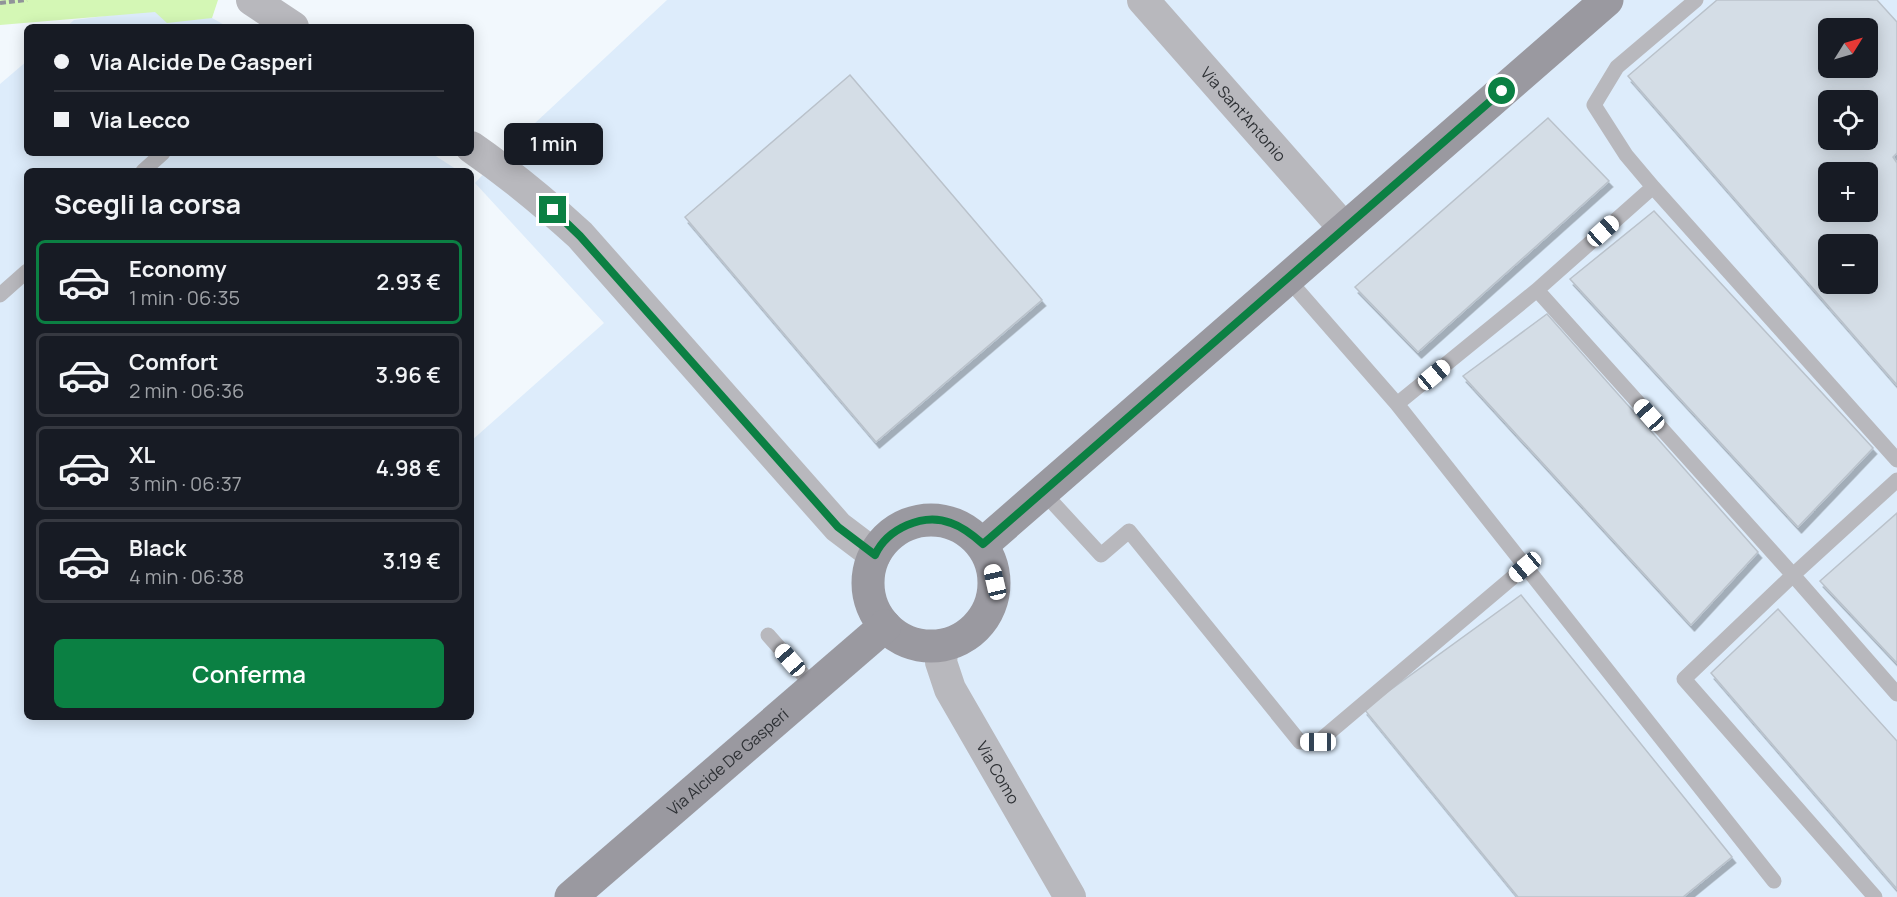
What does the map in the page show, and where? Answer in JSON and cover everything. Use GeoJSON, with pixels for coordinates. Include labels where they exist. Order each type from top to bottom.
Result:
{"type":"FeatureCollection","features":[{"type":"Feature","properties":{"kind":"main road"},"geometry":{"type":"LineString","coordinates":[[983,544],[1607,0]]}},
{"type":"Feature","properties":{"kind":"main road"},"geometry":{"type":"LineString","coordinates":[[923,520],[950,522],[973,535],[983,544],[989,557],[995,582],[990,609],[975,630],[953,644],[926,648],[900,639],[880,622],[869,598],[868,571],[879,547],[898,528],[923,520]]}},
{"type":"Feature","properties":{"kind":"main road","name":"Via Alcide De Gasperi"},"geometry":{"type":"LineString","coordinates":[[571,897],[885,626]]}},
{"type":"Feature","properties":{"kind":"street"},"geometry":{"type":"LineString","coordinates":[[252,0],[288,24]]}},
{"type":"Feature","properties":{"kind":"street","name":"Via Sant'Antonio"},"geometry":{"type":"LineString","coordinates":[[1143,0],[1344,228]]}},
{"type":"Feature","properties":{"kind":"street"},"geometry":{"type":"LineString","coordinates":[[474,149],[539,197],[580,236],[838,527],[875,555]]}},
{"type":"Feature","properties":{"kind":"street","name":"Via Como"},"geometry":{"type":"LineString","coordinates":[[943,645],[941,662],[950,689],[1070,897]]}},
{"type":"Feature","properties":{"kind":"lane"},"geometry":{"type":"LineString","coordinates":[[1696,0],[1617,66],[1593,105],[1626,155],[1653,187],[1897,460]]}},
{"type":"Feature","properties":{"kind":"lane"},"geometry":{"type":"LineString","coordinates":[[146,168],[160,156]]}},
{"type":"Feature","properties":{"kind":"lane"},"geometry":{"type":"LineString","coordinates":[[1397,404],[1537,290],[1653,187]]}},
{"type":"Feature","properties":{"kind":"lane"},"geometry":{"type":"LineString","coordinates":[[0,295],[24,274]]}},
{"type":"Feature","properties":{"kind":"lane"},"geometry":{"type":"LineString","coordinates":[[1287,278],[1397,404],[1774,881]]}},
{"type":"Feature","properties":{"kind":"lane"},"geometry":{"type":"LineString","coordinates":[[1537,290],[1897,694]]}},
{"type":"Feature","properties":{"kind":"lane"},"geometry":{"type":"LineString","coordinates":[[1875,897],[1684,679],[1897,480]]}},
{"type":"Feature","properties":{"kind":"lane"},"geometry":{"type":"LineString","coordinates":[[1043,492],[1101,555],[1129,531],[1300,742],[1318,742],[1525,567]]}},
{"type":"Feature","properties":{"kind":"lane"},"geometry":{"type":"LineString","coordinates":[[768,635],[814,687]]}},
{"type":"Feature","properties":{"kind":"path"},"geometry":{"type":"LineString","coordinates":[[0,3],[27,0]]}},
{"type":"Feature","properties":{"kind":"shaded area"},"geometry":{"type":"Polygon","coordinates":[[[667,0],[1897,0],[1897,897],[0,897],[0,84],[24,64],[24,156],[436,156],[454,168],[24,168],[24,720],[474,720],[474,438],[604,323],[475,183],[504,152],[667,0]]]}},
{"type":"Feature","properties":{"kind":"shaded area"},"geometry":{"type":"Polygon","coordinates":[[[189,5],[223,24],[69,24],[74,20],[189,5]]]}},
{"type":"Feature","properties":{"kind":"green space"},"geometry":{"type":"Polygon","coordinates":[[[0,0],[218,0],[212,18],[167,23],[155,12],[0,25],[0,0]]]}},
{"type":"Feature","properties":{"kind":"building"},"geometry":{"type":"Polygon","coordinates":[[[1717,0],[1877,0],[1897,22],[1897,153],[1893,157],[1897,163],[1897,385],[1628,76],[1717,0]]]}},
{"type":"Feature","properties":{"kind":"building"},"geometry":{"type":"Polygon","coordinates":[[[850,75],[1042,300],[876,442],[685,217],[850,75]]]}},
{"type":"Feature","properties":{"kind":"building"},"geometry":{"type":"Polygon","coordinates":[[[1548,118],[1609,181],[1418,352],[1355,287],[1548,118]]]}},
{"type":"Feature","properties":{"kind":"building"},"geometry":{"type":"Polygon","coordinates":[[[1654,211],[1873,448],[1798,527],[1570,279],[1654,211]]]}},
{"type":"Feature","properties":{"kind":"building"},"geometry":{"type":"Polygon","coordinates":[[[1547,314],[1758,552],[1691,625],[1463,376],[1547,314]]]}},
{"type":"Feature","properties":{"kind":"building"},"geometry":{"type":"Polygon","coordinates":[[[1897,513],[1897,663],[1820,581],[1897,513]]]}},
{"type":"Feature","properties":{"kind":"building"},"geometry":{"type":"Polygon","coordinates":[[[1521,595],[1732,857],[1683,897],[1518,897],[1364,709],[1521,595]]]}},
{"type":"Feature","properties":{"kind":"building"},"geometry":{"type":"Polygon","coordinates":[[[1778,609],[1897,741],[1897,889],[1711,673],[1778,609]]]}},
{"type":"Feature","properties":{"kind":"route"},"geometry":{"type":"LineString","coordinates":[[553,210],[580,236],[838,527],[856,543],[875,555],[879,547],[898,528],[923,520],[950,522],[973,535],[983,544],[1502,91]]}}]}
